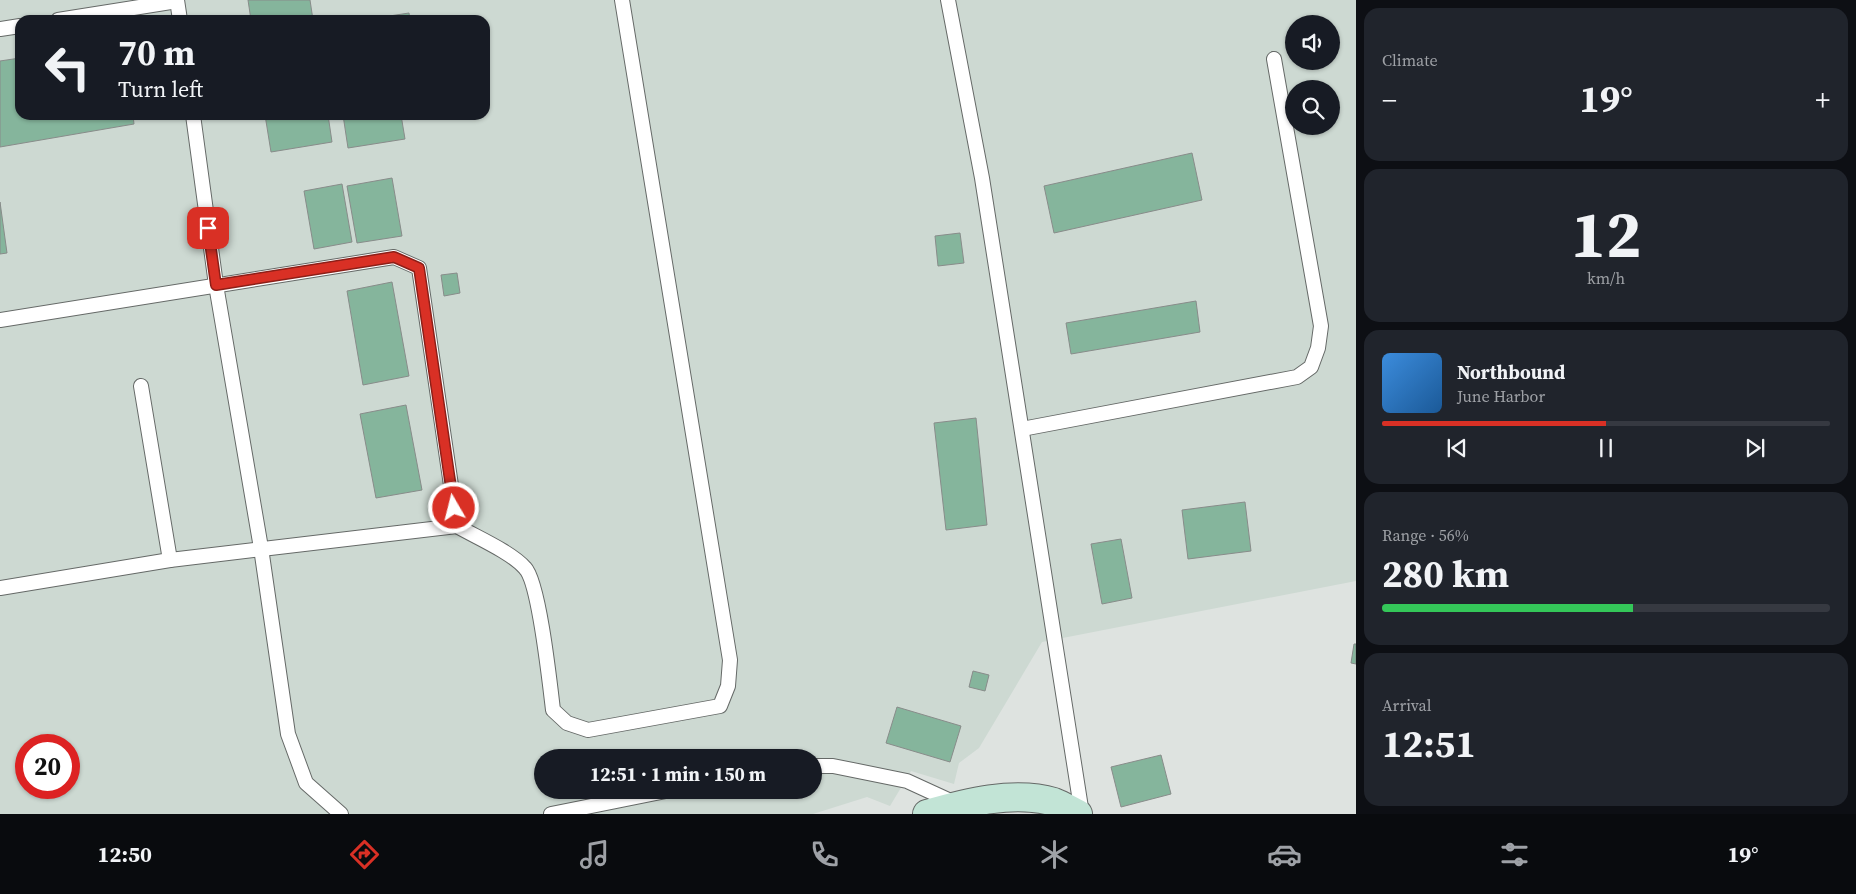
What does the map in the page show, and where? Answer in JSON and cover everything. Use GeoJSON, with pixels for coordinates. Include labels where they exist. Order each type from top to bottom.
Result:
{"type":"FeatureCollection","features":[{"type":"Feature","properties":{"kind":"main road"},"geometry":{"type":"LineString","coordinates":[[927,814],[958,805],[1015,797],[1053,802],[1078,814]]}},
{"type":"Feature","properties":{"kind":"lane"},"geometry":{"type":"LineString","coordinates":[[0,588],[170,560],[456,526],[510,556],[527,568],[536,593],[554,710],[567,723],[588,730],[720,706],[728,686],[730,660],[622,0]]}},
{"type":"Feature","properties":{"kind":"lane"},"geometry":{"type":"LineString","coordinates":[[948,0],[982,178],[1082,814]]}},
{"type":"Feature","properties":{"kind":"lane"},"geometry":{"type":"LineString","coordinates":[[89,15],[177,1],[179,15]]}},
{"type":"Feature","properties":{"kind":"lane"},"geometry":{"type":"LineString","coordinates":[[0,29],[15,27]]}},
{"type":"Feature","properties":{"kind":"lane"},"geometry":{"type":"LineString","coordinates":[[1022,429],[1297,377],[1310,367],[1318,348],[1321,326],[1274,59]]}},
{"type":"Feature","properties":{"kind":"lane"},"geometry":{"type":"LineString","coordinates":[[194,120],[216,285],[261,548],[288,734],[306,783],[341,814]]}},
{"type":"Feature","properties":{"kind":"lane"},"geometry":{"type":"LineString","coordinates":[[0,320],[394,257],[419,268],[456,526]]}},
{"type":"Feature","properties":{"kind":"lane"},"geometry":{"type":"LineString","coordinates":[[141,386],[170,560]]}},
{"type":"Feature","properties":{"kind":"lane"},"geometry":{"type":"LineString","coordinates":[[822,766],[833,766],[907,781],[958,805]]}},
{"type":"Feature","properties":{"kind":"lane"},"geometry":{"type":"LineString","coordinates":[[551,814],[626,799]]}},
{"type":"Feature","properties":{"kind":"shaded area"},"geometry":{"type":"Polygon","coordinates":[[[0,0],[1356,0],[1356,581],[1042,642],[979,748],[959,763],[954,784],[911,771],[890,806],[867,797],[813,814],[0,814],[0,0]]]}},
{"type":"Feature","properties":{"kind":"building"},"geometry":{"type":"Polygon","coordinates":[[[248,0],[310,0],[312,15],[250,15],[248,0]]]}},
{"type":"Feature","properties":{"kind":"building"},"geometry":{"type":"Polygon","coordinates":[[[15,59],[15,120],[134,120],[134,124],[0,147],[0,61],[15,59]]]}},
{"type":"Feature","properties":{"kind":"building"},"geometry":{"type":"Polygon","coordinates":[[[266,120],[329,120],[332,142],[271,152],[266,120]]]}},
{"type":"Feature","properties":{"kind":"building"},"geometry":{"type":"Polygon","coordinates":[[[344,120],[402,120],[405,139],[348,148],[344,120]]]}},
{"type":"Feature","properties":{"kind":"building"},"geometry":{"type":"Polygon","coordinates":[[[1192,153],[1202,200],[1054,233],[1044,186],[1192,153]]]}},
{"type":"Feature","properties":{"kind":"building"},"geometry":{"type":"Polygon","coordinates":[[[392,178],[402,236],[357,243],[347,186],[392,178]]]}},
{"type":"Feature","properties":{"kind":"building"},"geometry":{"type":"Polygon","coordinates":[[[342,184],[352,242],[314,249],[304,191],[342,184]]]}},
{"type":"Feature","properties":{"kind":"building"},"geometry":{"type":"Polygon","coordinates":[[[0,202],[7,253],[0,254],[0,202]]]}},
{"type":"Feature","properties":{"kind":"building"},"geometry":{"type":"Polygon","coordinates":[[[960,233],[964,263],[938,266],[935,236],[960,233]]]}},
{"type":"Feature","properties":{"kind":"building"},"geometry":{"type":"Polygon","coordinates":[[[457,273],[460,293],[444,296],[441,275],[457,273]]]}},
{"type":"Feature","properties":{"kind":"building"},"geometry":{"type":"Polygon","coordinates":[[[392,282],[409,376],[363,385],[347,291],[392,282]]]}},
{"type":"Feature","properties":{"kind":"building"},"geometry":{"type":"Polygon","coordinates":[[[1196,301],[1200,332],[1071,354],[1066,323],[1196,301]]]}},
{"type":"Feature","properties":{"kind":"building"},"geometry":{"type":"Polygon","coordinates":[[[406,405],[422,490],[376,498],[360,414],[406,405]]]}},
{"type":"Feature","properties":{"kind":"building"},"geometry":{"type":"Polygon","coordinates":[[[976,418],[987,525],[946,530],[934,423],[976,418]]]}},
{"type":"Feature","properties":{"kind":"building"},"geometry":{"type":"Polygon","coordinates":[[[1245,502],[1251,551],[1188,559],[1182,510],[1245,502]]]}},
{"type":"Feature","properties":{"kind":"building"},"geometry":{"type":"Polygon","coordinates":[[[1121,539],[1132,598],[1102,604],[1091,544],[1121,539]]]}},
{"type":"Feature","properties":{"kind":"building"},"geometry":{"type":"Polygon","coordinates":[[[1354,644],[1356,644],[1356,664],[1351,663],[1354,644]]]}},
{"type":"Feature","properties":{"kind":"building"},"geometry":{"type":"Polygon","coordinates":[[[973,671],[989,675],[985,691],[969,687],[973,671]]]}},
{"type":"Feature","properties":{"kind":"building"},"geometry":{"type":"Polygon","coordinates":[[[897,707],[961,726],[950,762],[886,743],[897,707]]]}},
{"type":"Feature","properties":{"kind":"building"},"geometry":{"type":"Polygon","coordinates":[[[1161,755],[1171,794],[1121,807],[1111,767],[1161,755]]]}},
{"type":"Feature","properties":{"kind":"route"},"geometry":{"type":"LineString","coordinates":[[208,228],[216,285],[394,257],[419,268],[454,508]]}}]}
